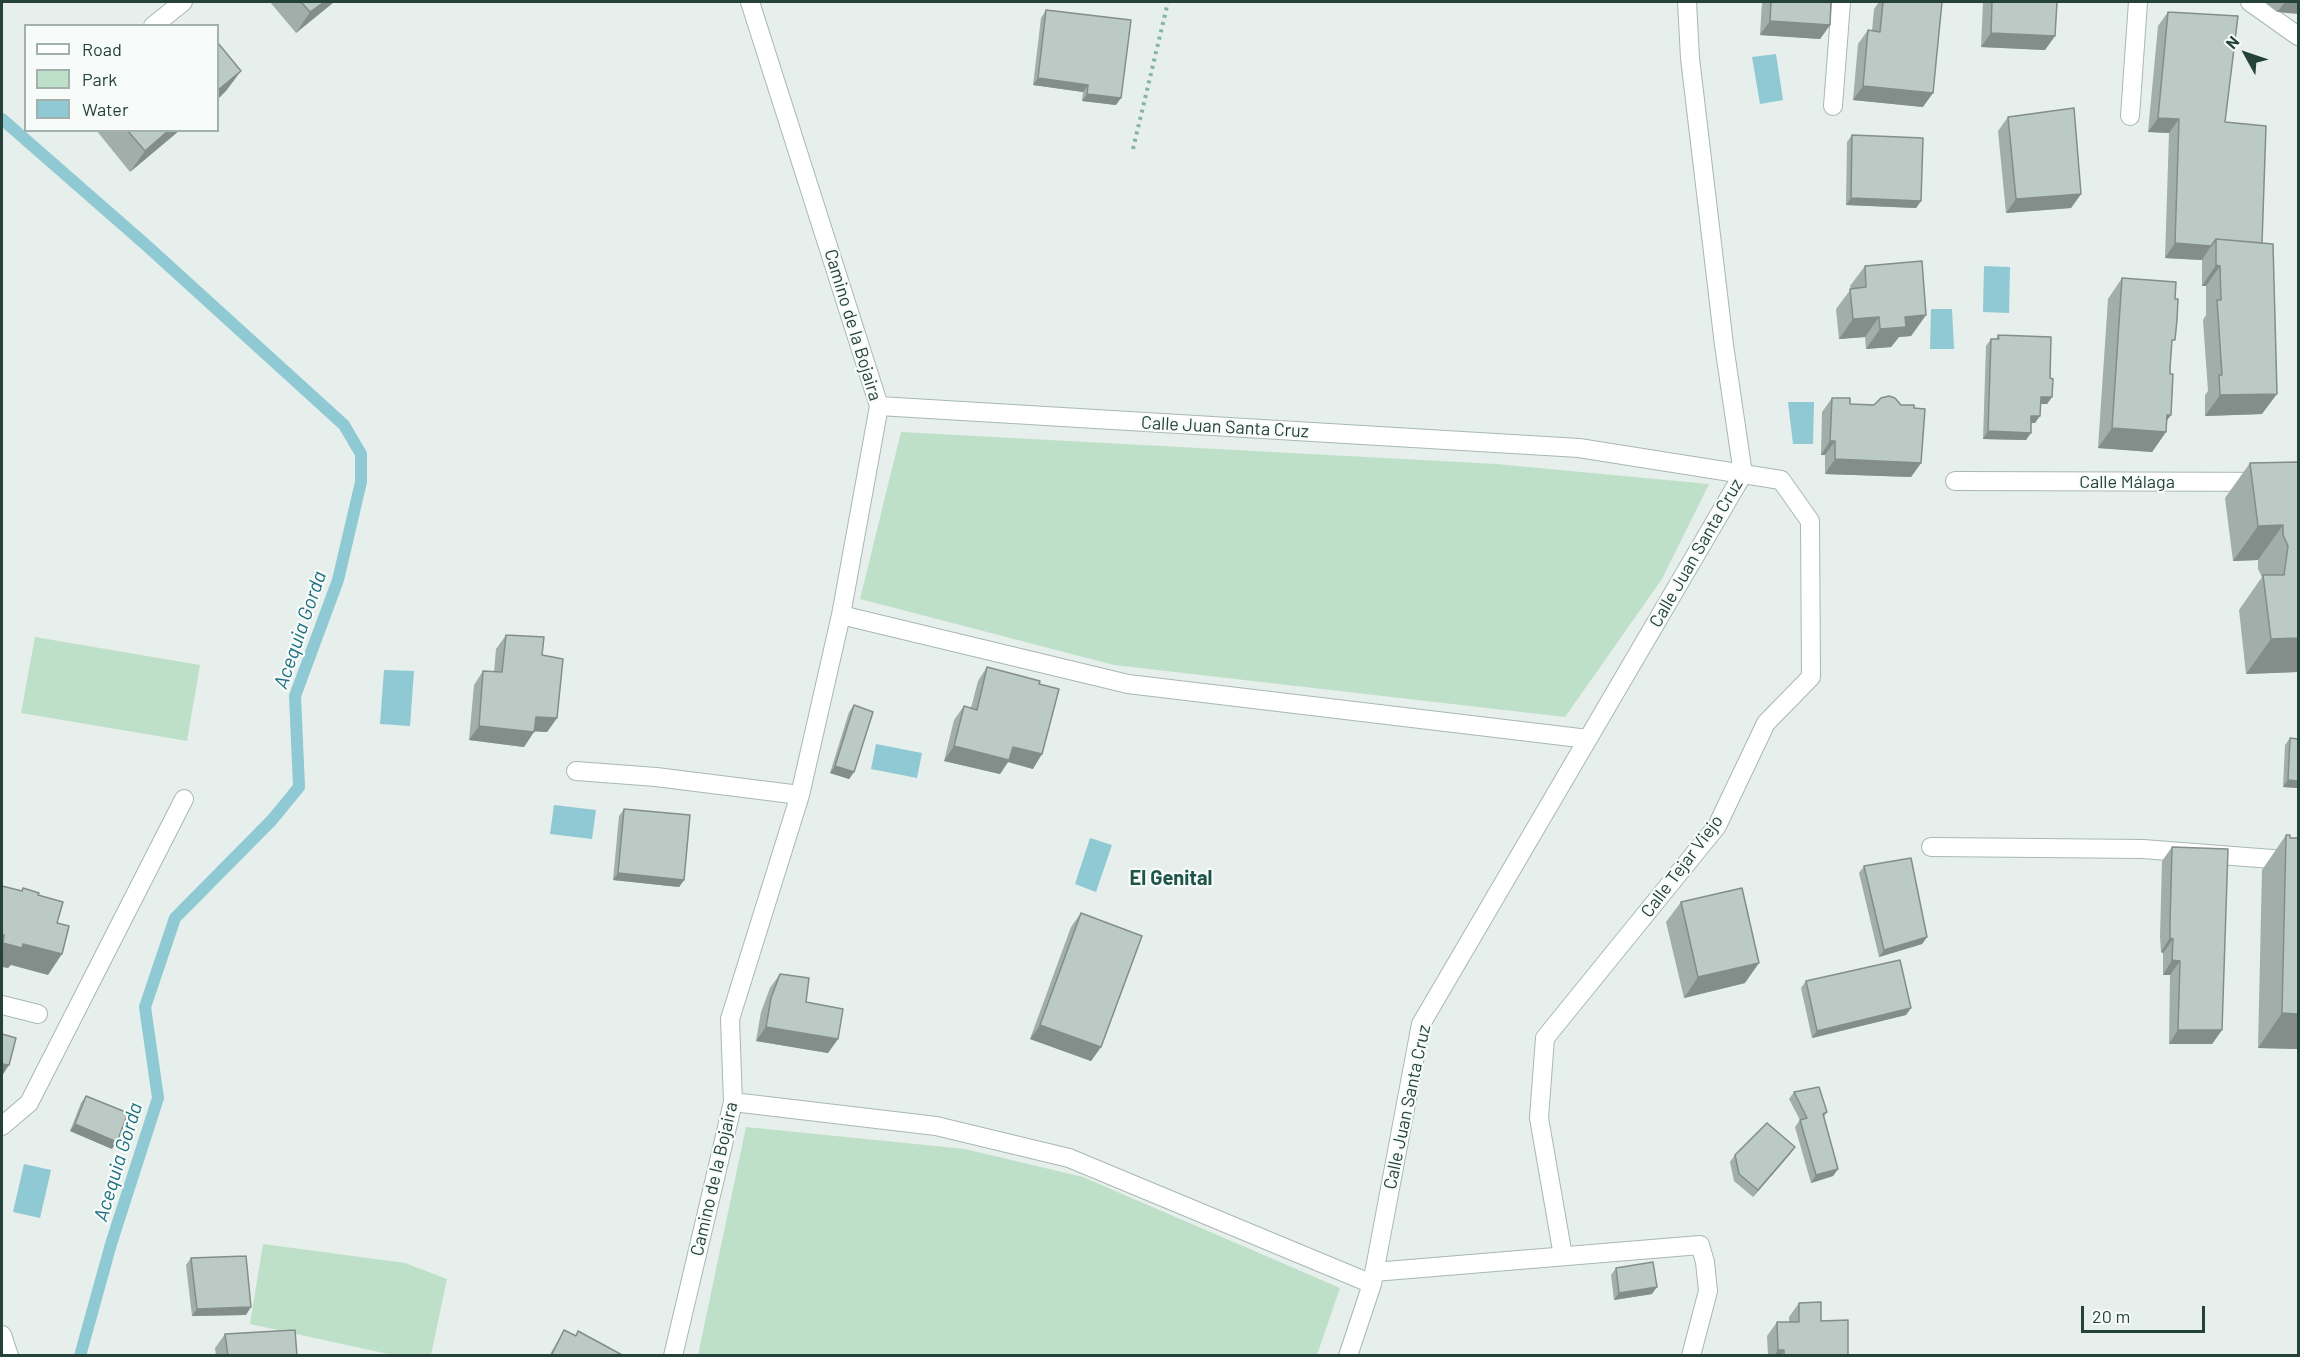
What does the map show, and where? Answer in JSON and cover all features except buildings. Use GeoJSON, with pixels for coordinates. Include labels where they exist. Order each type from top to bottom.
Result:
{"type":"FeatureCollection","features":[{"type":"Feature","properties":{"kind":"street"},"geometry":{"type":"LineString","coordinates":[[156,24],[183,2]]}},
{"type":"Feature","properties":{"kind":"street","name":"Camino de la Bojaira"},"geometry":{"type":"LineString","coordinates":[[673,1356],[734,1102],[730,1019],[800,795],[842,615],[879,406],[750,2]]}},
{"type":"Feature","properties":{"kind":"street"},"geometry":{"type":"LineString","coordinates":[[1687,2],[1690,58],[1723,334],[1743,474]]}},
{"type":"Feature","properties":{"kind":"street"},"geometry":{"type":"LineString","coordinates":[[1833,106],[1841,2]]}},
{"type":"Feature","properties":{"kind":"street"},"geometry":{"type":"LineString","coordinates":[[2130,116],[2138,2]]}},
{"type":"Feature","properties":{"kind":"street"},"geometry":{"type":"LineString","coordinates":[[2250,2],[2298,36]]}},
{"type":"Feature","properties":{"kind":"street","name":"Calle Juan Santa Cruz"},"geometry":{"type":"LineString","coordinates":[[879,406],[1579,448],[1743,474],[1421,1024],[1373,1278],[1348,1356]]}},
{"type":"Feature","properties":{"kind":"street","name":"Calle Tejar Viejo"},"geometry":{"type":"LineString","coordinates":[[1563,1256],[1539,1118],[1545,1038],[1717,826],[1766,723],[1811,677],[1810,521],[1780,480],[1743,474]]}},
{"type":"Feature","properties":{"kind":"street","name":"Calle Málaga"},"geometry":{"type":"LineString","coordinates":[[1955,481],[2298,482]]}},
{"type":"Feature","properties":{"kind":"street"},"geometry":{"type":"LineString","coordinates":[[842,615],[1128,684],[1588,739]]}},
{"type":"Feature","properties":{"kind":"street"},"geometry":{"type":"LineString","coordinates":[[576,771],[656,777],[800,795]]}},
{"type":"Feature","properties":{"kind":"street"},"geometry":{"type":"LineString","coordinates":[[2,1126],[29,1102],[184,799]]}},
{"type":"Feature","properties":{"kind":"street"},"geometry":{"type":"LineString","coordinates":[[1931,847],[2143,849],[2298,861]]}},
{"type":"Feature","properties":{"kind":"street"},"geometry":{"type":"LineString","coordinates":[[2,1005],[38,1014]]}},
{"type":"Feature","properties":{"kind":"street"},"geometry":{"type":"LineString","coordinates":[[734,1102],[936,1126],[1069,1158],[1373,1278],[1563,1256],[1700,1245],[1705,1262],[1708,1291],[1691,1356]]}},
{"type":"Feature","properties":{"kind":"street"},"geometry":{"type":"LineString","coordinates":[[2,1335],[9,1356]]}},
{"type":"Feature","properties":{"kind":"path"},"geometry":{"type":"LineString","coordinates":[[1132,149],[1168,2]]}},
{"type":"Feature","properties":{"kind":"green space"},"geometry":{"type":"Polygon","coordinates":[[[901,432],[1496,464],[1709,484],[1662,579],[1565,717],[1114,665],[860,599],[901,432]]]}},
{"type":"Feature","properties":{"kind":"green space"},"geometry":{"type":"Polygon","coordinates":[[[35,637],[200,665],[187,741],[21,713],[35,637]]]}},
{"type":"Feature","properties":{"kind":"green space"},"geometry":{"type":"Polygon","coordinates":[[[746,1127],[965,1149],[1083,1177],[1340,1288],[1317,1355],[698,1355],[746,1127]]]}},
{"type":"Feature","properties":{"kind":"green space"},"geometry":{"type":"Polygon","coordinates":[[[263,1244],[405,1263],[447,1279],[431,1355],[393,1355],[250,1324],[263,1244]]]}},
{"type":"Feature","properties":{"kind":"water"},"geometry":{"type":"Polygon","coordinates":[[[1776,54],[1783,100],[1760,104],[1752,57],[1776,54]]]}},
{"type":"Feature","properties":{"kind":"water"},"geometry":{"type":"Polygon","coordinates":[[[1984,266],[2010,267],[2009,313],[1983,312],[1984,266]]]}},
{"type":"Feature","properties":{"kind":"water"},"geometry":{"type":"Polygon","coordinates":[[[1931,309],[1952,309],[1954,349],[1930,349],[1931,309]]]}},
{"type":"Feature","properties":{"kind":"water"},"geometry":{"type":"Polygon","coordinates":[[[1788,402],[1814,402],[1813,444],[1793,444],[1788,402]]]}},
{"type":"Feature","properties":{"kind":"water"},"geometry":{"type":"Polygon","coordinates":[[[384,670],[414,671],[410,726],[380,724],[384,670]]]}},
{"type":"Feature","properties":{"kind":"water"},"geometry":{"type":"Polygon","coordinates":[[[876,744],[922,753],[917,778],[871,769],[876,744]]]}},
{"type":"Feature","properties":{"kind":"water"},"geometry":{"type":"Polygon","coordinates":[[[554,805],[596,810],[592,839],[550,834],[554,805]]]}},
{"type":"Feature","properties":{"kind":"water"},"geometry":{"type":"Polygon","coordinates":[[[1090,838],[1112,845],[1096,892],[1075,884],[1090,838]]]}},
{"type":"Feature","properties":{"kind":"water"},"geometry":{"type":"Polygon","coordinates":[[[24,1164],[51,1170],[40,1218],[13,1212],[24,1164]]]}},
{"type":"Feature","properties":{"kind":"waterway","name":"Acequia Gorda"},"geometry":{"type":"LineString","coordinates":[[2,119],[146,245],[344,425],[361,454],[361,482],[338,580],[295,696],[299,787],[272,820],[175,918],[145,1007],[158,1098],[111,1244],[80,1356]]}},
{"type":"Feature","properties":{"kind":"district","name":"El Genital"},"geometry":{"type":"Point","coordinates":[1171,878]}}]}
